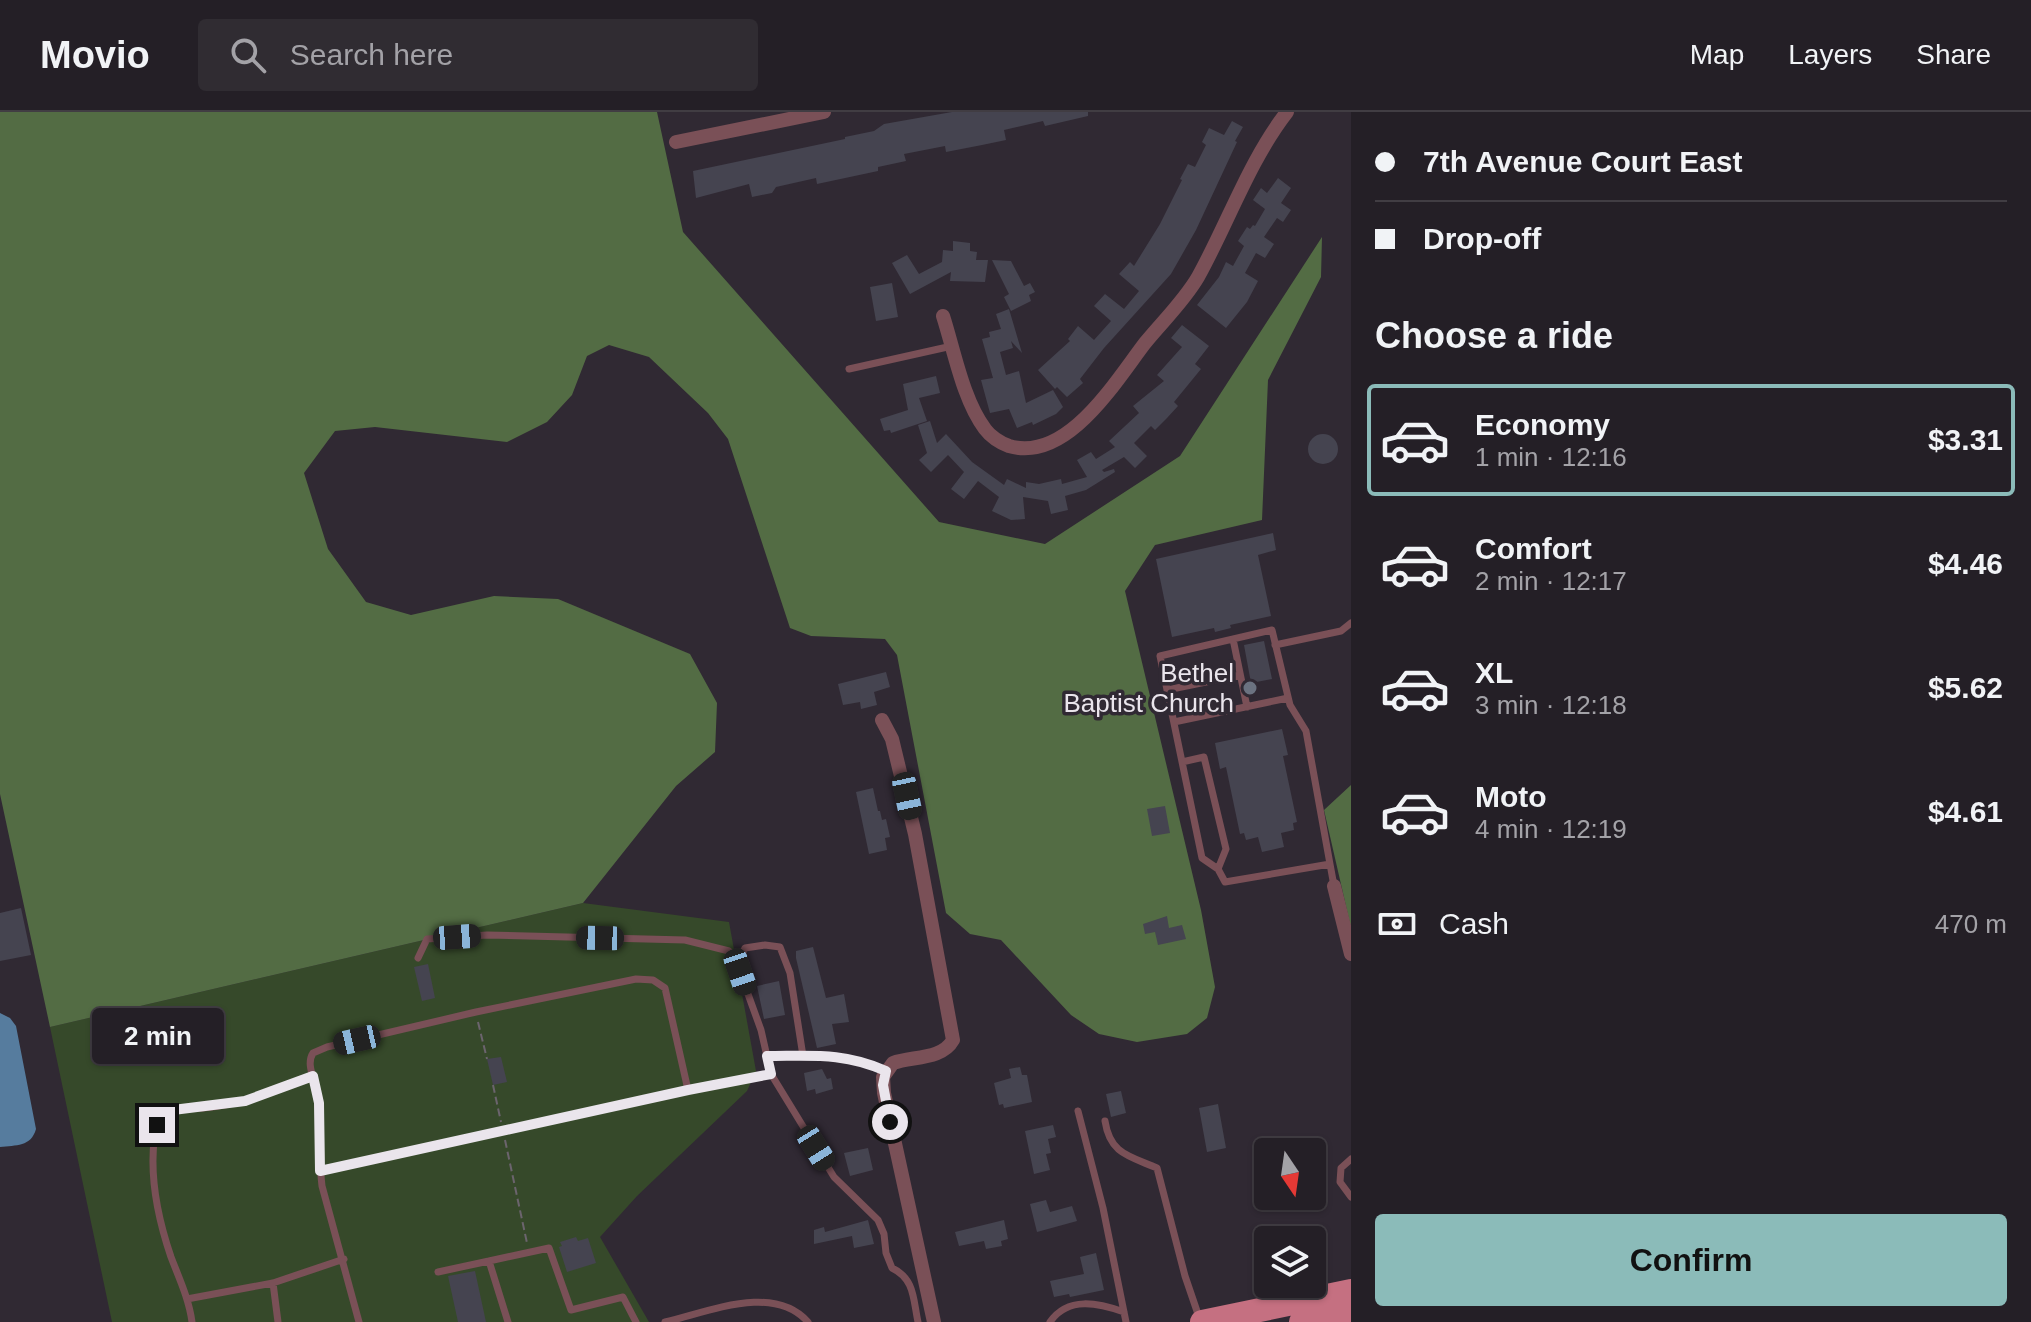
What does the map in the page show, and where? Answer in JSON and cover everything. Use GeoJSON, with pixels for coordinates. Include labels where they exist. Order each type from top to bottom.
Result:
{"type":"FeatureCollection","features":[{"type":"Feature","properties":{"kind":"main road"},"geometry":{"type":"LineString","coordinates":[[1201,1322],[1351,1291]]}},
{"type":"Feature","properties":{"kind":"main road"},"geometry":{"type":"LineString","coordinates":[[1310,1321],[1323,1307],[1351,1301]]}},
{"type":"Feature","properties":{"kind":"main road"},"geometry":{"type":"LineString","coordinates":[[1310,1321],[1351,1312]]}},
{"type":"Feature","properties":{"kind":"street"},"geometry":{"type":"LineString","coordinates":[[676,142],[824,112]]}},
{"type":"Feature","properties":{"kind":"street"},"geometry":{"type":"LineString","coordinates":[[943,316],[972,407],[986,431],[1002,444],[1020,449],[1043,447],[1068,433],[1101,400],[1197,279],[1265,145],[1287,112]]}},
{"type":"Feature","properties":{"kind":"street"},"geometry":{"type":"LineString","coordinates":[[882,720],[892,739],[915,834],[953,1040],[941,1052],[898,1061],[883,1077],[934,1322]]}},
{"type":"Feature","properties":{"kind":"street"},"geometry":{"type":"LineString","coordinates":[[1334,886],[1351,954]]}},
{"type":"Feature","properties":{"kind":"lane"},"geometry":{"type":"LineString","coordinates":[[849,369],[952,346]]}},
{"type":"Feature","properties":{"kind":"lane"},"geometry":{"type":"LineString","coordinates":[[1275,645],[1341,631],[1351,623]]}},
{"type":"Feature","properties":{"kind":"lane"},"geometry":{"type":"LineString","coordinates":[[1330,864],[1225,882],[1218,869],[1202,858],[1160,656],[1272,630],[1288,698],[1306,731],[1334,886]]}},
{"type":"Feature","properties":{"kind":"lane"},"geometry":{"type":"LineString","coordinates":[[1233,639],[1247,707]]}},
{"type":"Feature","properties":{"kind":"lane"},"geometry":{"type":"LineString","coordinates":[[1167,690],[1240,675]]}},
{"type":"Feature","properties":{"kind":"lane"},"geometry":{"type":"LineString","coordinates":[[1174,722],[1288,698]]}},
{"type":"Feature","properties":{"kind":"lane"},"geometry":{"type":"LineString","coordinates":[[1182,762],[1204,757],[1226,849],[1218,869]]}},
{"type":"Feature","properties":{"kind":"lane"},"geometry":{"type":"LineString","coordinates":[[418,958],[427,939],[487,935],[685,940],[729,951],[761,1030],[771,1074],[834,1177],[878,1220],[892,1268],[906,1275],[910,1284],[918,1322]]}},
{"type":"Feature","properties":{"kind":"lane"},"geometry":{"type":"LineString","coordinates":[[737,965],[745,948],[765,945],[780,947],[790,973],[803,1056]]}},
{"type":"Feature","properties":{"kind":"lane"},"geometry":{"type":"LineString","coordinates":[[359,1322],[344,1259],[324,1197],[320,1171],[319,1103],[310,1057],[320,1050],[476,1012],[636,979],[653,980],[661,983],[668,996],[688,1090]]}},
{"type":"Feature","properties":{"kind":"lane"},"geometry":{"type":"LineString","coordinates":[[767,1056],[840,1055],[886,1071]]}},
{"type":"Feature","properties":{"kind":"lane"},"geometry":{"type":"LineString","coordinates":[[320,1171],[771,1074]]}},
{"type":"Feature","properties":{"kind":"lane"},"geometry":{"type":"LineString","coordinates":[[192,1322],[158,1214],[154,1168],[159,1115],[172,1109],[218,1107],[245,1101],[313,1076]]}},
{"type":"Feature","properties":{"kind":"lane"},"geometry":{"type":"LineString","coordinates":[[1078,1111],[1103,1208],[1126,1322]]}},
{"type":"Feature","properties":{"kind":"lane"},"geometry":{"type":"LineString","coordinates":[[1105,1121],[1108,1139],[1121,1153],[1157,1168],[1185,1276],[1201,1322]]}},
{"type":"Feature","properties":{"kind":"lane"},"geometry":{"type":"LineString","coordinates":[[1351,1159],[1341,1168],[1340,1182],[1351,1197]]}},
{"type":"Feature","properties":{"kind":"lane"},"geometry":{"type":"LineString","coordinates":[[438,1272],[549,1248],[571,1310],[623,1297],[636,1322]]}},
{"type":"Feature","properties":{"kind":"lane"},"geometry":{"type":"LineString","coordinates":[[187,1299],[273,1283],[344,1259]]}},
{"type":"Feature","properties":{"kind":"lane"},"geometry":{"type":"LineString","coordinates":[[489,1261],[508,1322]]}},
{"type":"Feature","properties":{"kind":"lane"},"geometry":{"type":"LineString","coordinates":[[273,1283],[278,1322]]}},
{"type":"Feature","properties":{"kind":"lane"},"geometry":{"type":"LineString","coordinates":[[665,1322],[766,1301],[798,1311],[808,1322]]}},
{"type":"Feature","properties":{"kind":"lane"},"geometry":{"type":"LineString","coordinates":[[1050,1322],[1065,1308],[1089,1302],[1124,1312]]}},
{"type":"Feature","properties":{"kind":"path"},"geometry":{"type":"LineString","coordinates":[[476,1012],[487,1059]]}},
{"type":"Feature","properties":{"kind":"path"},"geometry":{"type":"LineString","coordinates":[[493,1085],[529,1252]]}},
{"type":"Feature","properties":{"kind":"green space"},"geometry":{"type":"Polygon","coordinates":[[[0,112],[657,112],[683,232],[939,522],[1045,544],[1180,456],[1322,237],[1321,277],[1268,380],[1262,520],[1155,545],[1125,591],[1201,910],[1215,987],[1207,1018],[1187,1034],[1137,1042],[1099,1034],[1071,1015],[1001,940],[970,934],[946,913],[897,655],[885,639],[811,636],[790,628],[728,439],[708,413],[649,357],[609,345],[587,356],[572,395],[547,422],[507,442],[375,427],[335,431],[304,473],[328,549],[366,602],[411,615],[494,596],[558,599],[690,654],[717,703],[715,752],[676,786],[583,903],[50,1027],[0,794],[0,112]]]}},
{"type":"Feature","properties":{"kind":"green space"},"geometry":{"type":"Polygon","coordinates":[[[1351,785],[1351,928],[1324,810],[1351,785]]]}},
{"type":"Feature","properties":{"kind":"green space"},"geometry":{"type":"Polygon","coordinates":[[[583,903],[729,922],[756,1071],[747,1091],[637,1196],[600,1237],[649,1322],[112,1322],[50,1027],[583,903]]]}},
{"type":"Feature","properties":{"kind":"water"},"geometry":{"type":"Polygon","coordinates":[[[0,1013],[10,1018],[16,1026],[36,1129],[27,1142],[0,1147],[0,1013]]]}},
{"type":"Feature","properties":{"kind":"building"},"geometry":{"type":"Polygon","coordinates":[[[952,112],[1088,112],[1088,116],[1045,126],[1043,121],[1004,130],[1006,140],[982,145],[946,152],[945,146],[904,154],[906,161],[878,167],[878,171],[817,184],[816,178],[776,187],[772,193],[752,197],[749,184],[696,198],[693,171],[845,139],[874,131],[884,124],[952,112]]]}},
{"type":"Feature","properties":{"kind":"building"},"geometry":{"type":"Polygon","coordinates":[[[1232,121],[1243,127],[1196,230],[1171,274],[1104,348],[1080,379],[1083,383],[1067,397],[1038,370],[1070,341],[1068,339],[1078,326],[1094,340],[1111,321],[1094,306],[1105,294],[1124,309],[1139,291],[1119,274],[1130,262],[1134,266],[1160,224],[1188,164],[1195,167],[1206,145],[1202,142],[1209,128],[1224,135],[1232,121]]]}},
{"type":"Feature","properties":{"kind":"building"},"geometry":{"type":"Polygon","coordinates":[[[1278,178],[1291,188],[1281,203],[1291,210],[1283,222],[1277,218],[1264,237],[1274,244],[1265,258],[1256,253],[1245,273],[1258,281],[1247,302],[1226,328],[1197,305],[1219,277],[1226,262],[1233,266],[1244,246],[1238,241],[1247,227],[1255,226],[1265,209],[1253,200],[1261,188],[1267,193],[1278,178]]]}},
{"type":"Feature","properties":{"kind":"building"},"geometry":{"type":"Polygon","coordinates":[[[953,241],[970,243],[970,251],[977,252],[976,260],[988,260],[985,282],[950,281],[951,272],[910,294],[892,263],[907,255],[919,274],[942,262],[943,250],[953,251],[953,241]]]}},
{"type":"Feature","properties":{"kind":"building"},"geometry":{"type":"Polygon","coordinates":[[[992,260],[1011,261],[1024,286],[1030,283],[1035,292],[1029,295],[1031,301],[1011,311],[1004,297],[1009,294],[992,260]]]}},
{"type":"Feature","properties":{"kind":"building"},"geometry":{"type":"Polygon","coordinates":[[[892,283],[898,317],[876,321],[870,287],[892,283]]]}},
{"type":"Feature","properties":{"kind":"building"},"geometry":{"type":"Polygon","coordinates":[[[1009,309],[1022,353],[1011,341],[1013,348],[1000,352],[1006,375],[1019,371],[1026,403],[1053,390],[1063,407],[1056,414],[1033,425],[1032,422],[1017,428],[1009,409],[990,413],[981,380],[993,378],[982,339],[990,337],[989,332],[1001,329],[996,314],[1009,309]]]}},
{"type":"Feature","properties":{"kind":"building"},"geometry":{"type":"Polygon","coordinates":[[[1182,325],[1209,346],[1195,364],[1201,369],[1174,402],[1178,406],[1155,430],[1151,426],[1134,443],[1147,456],[1135,468],[1124,457],[1102,470],[1114,469],[1115,472],[1086,490],[1065,496],[1068,510],[1051,514],[1048,501],[1023,497],[1025,519],[1011,520],[992,511],[999,497],[978,481],[964,499],[951,489],[964,472],[948,455],[931,472],[919,460],[927,453],[918,425],[930,421],[937,443],[946,434],[972,462],[1004,485],[1007,479],[1026,488],[1026,482],[1039,484],[1061,479],[1062,484],[1087,477],[1077,460],[1091,452],[1096,459],[1115,447],[1109,441],[1139,413],[1133,406],[1164,381],[1157,375],[1182,347],[1171,338],[1182,325]]]}},
{"type":"Feature","properties":{"kind":"building"},"geometry":{"type":"Polygon","coordinates":[[[936,376],[940,393],[919,398],[927,421],[891,433],[890,430],[884,431],[880,419],[908,410],[903,384],[936,376]]]}},
{"type":"Feature","properties":{"kind":"building"},"geometry":{"type":"Polygon","coordinates":[[[1323,434],[1333,439],[1338,449],[1333,459],[1323,464],[1313,459],[1308,449],[1313,439],[1323,434]]]}},
{"type":"Feature","properties":{"kind":"building"},"geometry":{"type":"Polygon","coordinates":[[[1273,533],[1276,550],[1258,555],[1271,616],[1230,625],[1231,628],[1215,632],[1214,628],[1172,637],[1156,559],[1273,533]]]}},
{"type":"Feature","properties":{"kind":"building"},"geometry":{"type":"Polygon","coordinates":[[[1264,641],[1272,679],[1251,683],[1244,645],[1264,641]]]}},
{"type":"Feature","properties":{"kind":"building"},"geometry":{"type":"Polygon","coordinates":[[[886,672],[890,687],[874,692],[877,705],[861,709],[860,702],[843,705],[838,684],[886,672]]]}},
{"type":"Feature","properties":{"kind":"building"},"geometry":{"type":"Polygon","coordinates":[[[1282,729],[1288,755],[1283,756],[1297,822],[1293,823],[1294,830],[1281,833],[1284,847],[1262,852],[1258,837],[1246,840],[1244,833],[1240,834],[1226,767],[1220,769],[1215,743],[1282,729]]]}},
{"type":"Feature","properties":{"kind":"building"},"geometry":{"type":"Polygon","coordinates":[[[873,788],[878,811],[882,820],[886,819],[890,837],[885,838],[887,850],[869,854],[856,792],[873,788]]]}},
{"type":"Feature","properties":{"kind":"building"},"geometry":{"type":"Polygon","coordinates":[[[1165,806],[1170,833],[1152,836],[1147,809],[1165,806]]]}},
{"type":"Feature","properties":{"kind":"building"},"geometry":{"type":"Polygon","coordinates":[[[21,908],[31,955],[0,961],[0,913],[21,908]]]}},
{"type":"Feature","properties":{"kind":"building"},"geometry":{"type":"Polygon","coordinates":[[[1167,916],[1169,928],[1182,925],[1186,939],[1158,945],[1155,932],[1145,934],[1143,924],[1167,916]]]}},
{"type":"Feature","properties":{"kind":"building"},"geometry":{"type":"Polygon","coordinates":[[[813,947],[826,998],[844,994],[849,1022],[832,1024],[836,1044],[817,1048],[796,958],[796,951],[813,947]]]}},
{"type":"Feature","properties":{"kind":"building"},"geometry":{"type":"Polygon","coordinates":[[[428,964],[435,998],[422,1001],[414,967],[428,964]]]}},
{"type":"Feature","properties":{"kind":"building"},"geometry":{"type":"Polygon","coordinates":[[[779,981],[785,1015],[764,1019],[757,986],[779,981]]]}},
{"type":"Feature","properties":{"kind":"building"},"geometry":{"type":"Polygon","coordinates":[[[501,1057],[507,1082],[493,1085],[487,1059],[501,1057]]]}},
{"type":"Feature","properties":{"kind":"building"},"geometry":{"type":"Polygon","coordinates":[[[1020,1067],[1022,1075],[1027,1075],[1032,1102],[1004,1108],[1003,1104],[999,1105],[994,1083],[1011,1078],[1009,1069],[1020,1067]]]}},
{"type":"Feature","properties":{"kind":"building"},"geometry":{"type":"Polygon","coordinates":[[[822,1069],[827,1079],[831,1078],[833,1089],[816,1094],[815,1089],[807,1091],[804,1073],[822,1069]]]}},
{"type":"Feature","properties":{"kind":"building"},"geometry":{"type":"Polygon","coordinates":[[[1121,1091],[1126,1113],[1111,1117],[1106,1094],[1121,1091]]]}},
{"type":"Feature","properties":{"kind":"building"},"geometry":{"type":"Polygon","coordinates":[[[1218,1104],[1226,1148],[1207,1152],[1199,1108],[1218,1104]]]}},
{"type":"Feature","properties":{"kind":"building"},"geometry":{"type":"Polygon","coordinates":[[[1053,1125],[1056,1137],[1048,1139],[1051,1153],[1046,1154],[1050,1170],[1034,1174],[1025,1131],[1053,1125]]]}},
{"type":"Feature","properties":{"kind":"building"},"geometry":{"type":"Polygon","coordinates":[[[868,1148],[873,1170],[850,1176],[844,1153],[868,1148]]]}},
{"type":"Feature","properties":{"kind":"building"},"geometry":{"type":"Polygon","coordinates":[[[1046,1200],[1050,1212],[1072,1206],[1077,1221],[1037,1232],[1030,1204],[1046,1200]]]}},
{"type":"Feature","properties":{"kind":"building"},"geometry":{"type":"Polygon","coordinates":[[[868,1220],[874,1244],[854,1248],[852,1236],[814,1244],[814,1230],[824,1227],[825,1232],[868,1220]]]}},
{"type":"Feature","properties":{"kind":"building"},"geometry":{"type":"Polygon","coordinates":[[[1004,1220],[1008,1239],[1001,1241],[1002,1246],[986,1249],[984,1241],[959,1246],[955,1232],[1004,1220]]]}},
{"type":"Feature","properties":{"kind":"building"},"geometry":{"type":"Polygon","coordinates":[[[576,1237],[578,1241],[588,1238],[596,1263],[567,1272],[560,1242],[576,1237]]]}},
{"type":"Feature","properties":{"kind":"building"},"geometry":{"type":"Polygon","coordinates":[[[1096,1253],[1104,1290],[1054,1297],[1050,1281],[1084,1274],[1080,1257],[1096,1253]]]}},
{"type":"Feature","properties":{"kind":"building"},"geometry":{"type":"Polygon","coordinates":[[[475,1271],[486,1322],[458,1322],[448,1276],[475,1271]]]}},
{"type":"Feature","properties":{"kind":"place","name":"Bethel Baptist Church"},"geometry":{"type":"Point","coordinates":[1250,688]}},
{"type":"Feature","properties":{"kind":"route"},"geometry":{"type":"LineString","coordinates":[[157,1125],[159,1115],[165,1111],[218,1107],[245,1101],[313,1076],[319,1103],[320,1171],[771,1074],[767,1056],[840,1055],[886,1071],[883,1085],[890,1122]]}}]}
